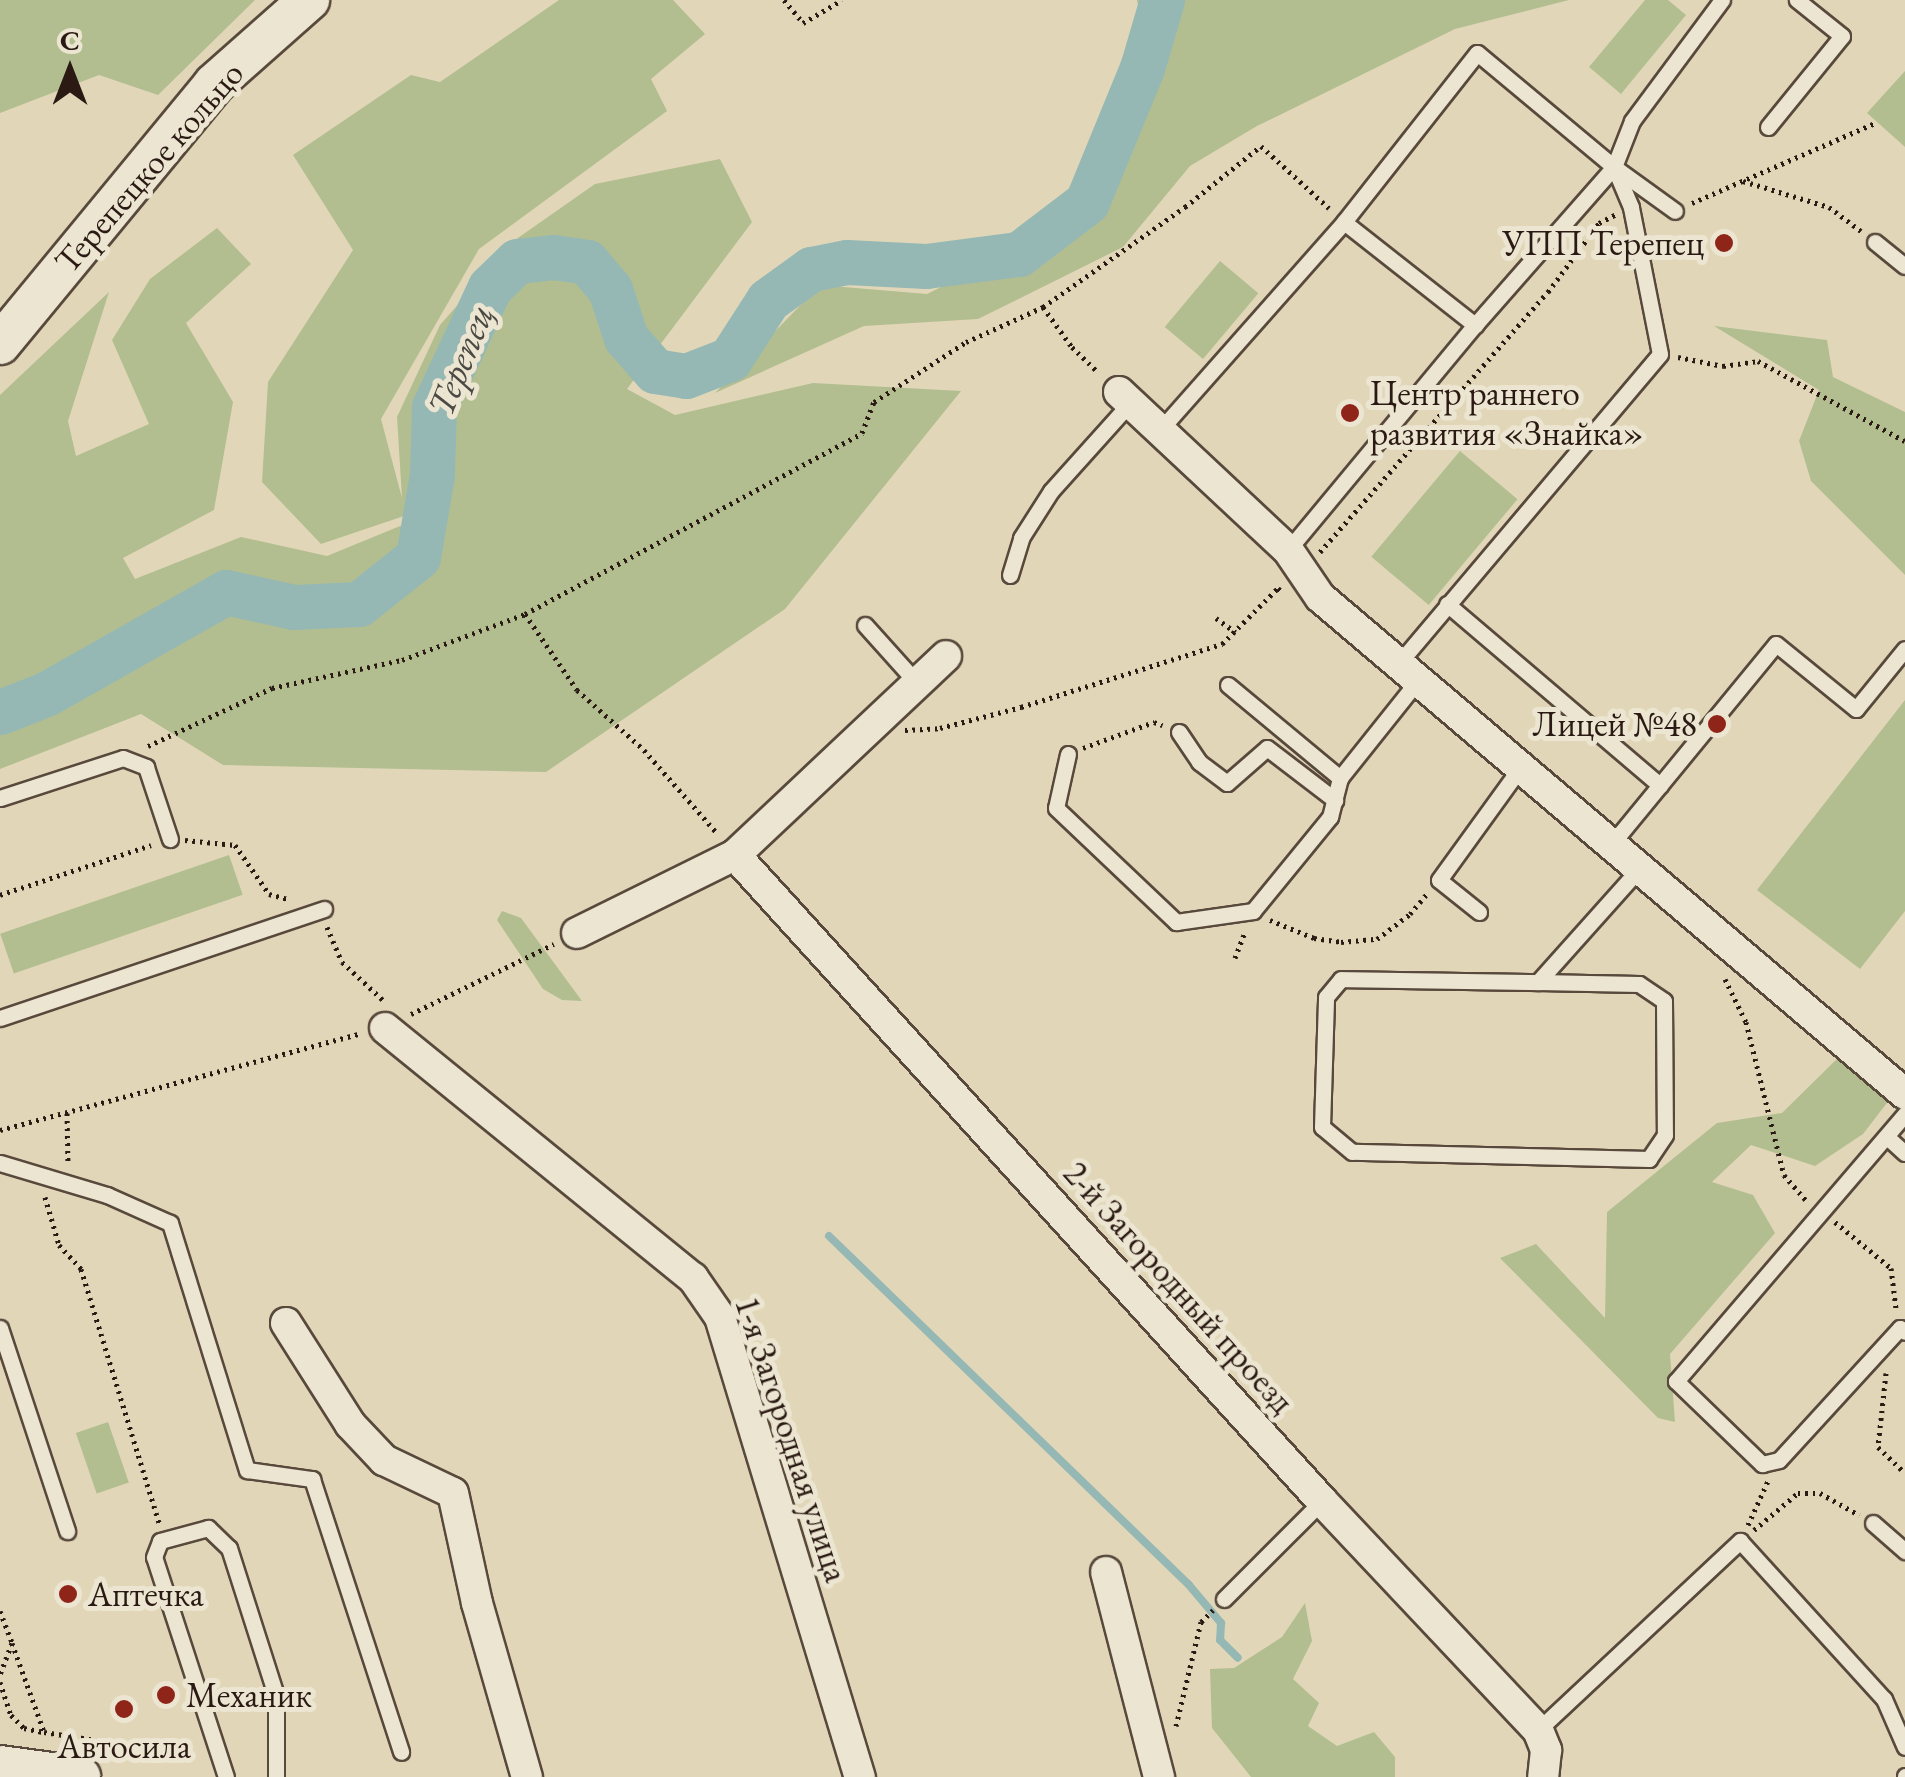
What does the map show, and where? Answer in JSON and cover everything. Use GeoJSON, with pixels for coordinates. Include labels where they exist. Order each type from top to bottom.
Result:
{"type":"FeatureCollection","features":[{"type":"Feature","properties":{"kind":"street","name":"Терепецкое кольцо"},"geometry":{"type":"LineString","coordinates":[[2,339],[214,84],[309,0]]}},
{"type":"Feature","properties":{"kind":"street"},"geometry":{"type":"LineString","coordinates":[[1125,397],[1320,597],[1905,1094]]}},
{"type":"Feature","properties":{"kind":"street"},"geometry":{"type":"LineString","coordinates":[[577,932],[736,855],[946,656]]}},
{"type":"Feature","properties":{"kind":"street","name":"2-й Загородный проезд"},"geometry":{"type":"LineString","coordinates":[[736,855],[1322,1501],[1538,1730]]}},
{"type":"Feature","properties":{"kind":"street","name":"1-я Загородная улица"},"geometry":{"type":"LineString","coordinates":[[385,1028],[693,1278],[720,1317],[860,1777]]}},
{"type":"Feature","properties":{"kind":"street"},"geometry":{"type":"LineString","coordinates":[[286,1323],[350,1424],[384,1460],[454,1493],[477,1602],[527,1777]]}},
{"type":"Feature","properties":{"kind":"street"},"geometry":{"type":"LineString","coordinates":[[1106,1572],[1159,1777]]}},
{"type":"Feature","properties":{"kind":"street"},"geometry":{"type":"LineString","coordinates":[[1538,1730],[1546,1750],[1543,1777]]}},
{"type":"Feature","properties":{"kind":"street"},"geometry":{"type":"LineString","coordinates":[[0,1766],[80,1777]]}},
{"type":"Feature","properties":{"kind":"lane"},"geometry":{"type":"LineString","coordinates":[[1289,568],[1475,326],[1614,167],[1632,121],[1722,0]]}},
{"type":"Feature","properties":{"kind":"lane"},"geometry":{"type":"LineString","coordinates":[[1768,127],[1842,36],[1797,0]]}},
{"type":"Feature","properties":{"kind":"lane"},"geometry":{"type":"LineString","coordinates":[[1160,430],[1344,222],[1477,53],[1614,167],[1675,211]]}},
{"type":"Feature","properties":{"kind":"lane"},"geometry":{"type":"LineString","coordinates":[[1068,754],[1056,808],[1176,922],[1253,911],[1330,818],[1340,778],[1447,604],[1660,354],[1631,208],[1614,167]]}},
{"type":"Feature","properties":{"kind":"lane"},"geometry":{"type":"LineString","coordinates":[[1344,222],[1475,326]]}},
{"type":"Feature","properties":{"kind":"lane"},"geometry":{"type":"LineString","coordinates":[[1875,242],[1905,266]]}},
{"type":"Feature","properties":{"kind":"lane"},"geometry":{"type":"LineString","coordinates":[[1010,575],[1021,538],[1051,491],[1125,397]]}},
{"type":"Feature","properties":{"kind":"lane"},"geometry":{"type":"LineString","coordinates":[[1447,604],[1660,785]]}},
{"type":"Feature","properties":{"kind":"lane"},"geometry":{"type":"LineString","coordinates":[[865,625],[918,684]]}},
{"type":"Feature","properties":{"kind":"lane"},"geometry":{"type":"LineString","coordinates":[[1610,846],[1776,644],[1856,708],[1905,649]]}},
{"type":"Feature","properties":{"kind":"lane"},"geometry":{"type":"LineString","coordinates":[[1228,685],[1340,778]]}},
{"type":"Feature","properties":{"kind":"lane"},"geometry":{"type":"LineString","coordinates":[[1179,732],[1199,762],[1226,783],[1268,748],[1334,800]]}},
{"type":"Feature","properties":{"kind":"lane"},"geometry":{"type":"LineString","coordinates":[[0,798],[123,758],[146,767],[170,839]]}},
{"type":"Feature","properties":{"kind":"lane"},"geometry":{"type":"LineString","coordinates":[[1479,912],[1438,880],[1520,768]]}},
{"type":"Feature","properties":{"kind":"lane"},"geometry":{"type":"LineString","coordinates":[[1538,982],[1639,984],[1664,1001],[1664,1135],[1649,1159],[1352,1152],[1322,1127],[1326,997],[1341,980],[1538,982],[1638,870]]}},
{"type":"Feature","properties":{"kind":"lane"},"geometry":{"type":"LineString","coordinates":[[0,1018],[324,909]]}},
{"type":"Feature","properties":{"kind":"lane"},"geometry":{"type":"LineString","coordinates":[[1902,1330],[1884,1344],[1779,1460],[1762,1464],[1676,1380],[1905,1114]]}},
{"type":"Feature","properties":{"kind":"lane"},"geometry":{"type":"LineString","coordinates":[[1887,1137],[1905,1152]]}},
{"type":"Feature","properties":{"kind":"lane"},"geometry":{"type":"LineString","coordinates":[[0,1163],[68,1183],[170,1223],[247,1470],[312,1478],[401,1752]]}},
{"type":"Feature","properties":{"kind":"lane"},"geometry":{"type":"LineString","coordinates":[[0,1328],[67,1530]]}},
{"type":"Feature","properties":{"kind":"lane"},"geometry":{"type":"LineString","coordinates":[[1224,1599],[1322,1501]]}},
{"type":"Feature","properties":{"kind":"lane"},"geometry":{"type":"LineString","coordinates":[[1873,1522],[1905,1551]]}},
{"type":"Feature","properties":{"kind":"lane"},"geometry":{"type":"LineString","coordinates":[[226,1777],[154,1557],[160,1541],[208,1528],[229,1548],[276,1695],[276,1777]]}},
{"type":"Feature","properties":{"kind":"lane"},"geometry":{"type":"LineString","coordinates":[[1538,1730],[1740,1542],[1884,1699],[1905,1748]]}},
{"type":"Feature","properties":{"kind":"path"},"geometry":{"type":"LineString","coordinates":[[784,0],[803,23],[842,0]]}},
{"type":"Feature","properties":{"kind":"path"},"geometry":{"type":"LineString","coordinates":[[1675,211],[1878,122]]}},
{"type":"Feature","properties":{"kind":"path"},"geometry":{"type":"LineString","coordinates":[[123,758],[272,688],[402,660],[526,614],[862,433],[874,402],[966,342],[1043,307],[1261,146],[1344,222]]}},
{"type":"Feature","properties":{"kind":"path"},"geometry":{"type":"LineString","coordinates":[[1743,180],[1828,208],[1856,227]]}},
{"type":"Feature","properties":{"kind":"path"},"geometry":{"type":"LineString","coordinates":[[872,728],[940,728],[1222,644],[1289,568],[1319,553],[1548,292],[1599,223],[1631,208]]}},
{"type":"Feature","properties":{"kind":"path"},"geometry":{"type":"LineString","coordinates":[[1043,307],[1072,347],[1125,397]]}},
{"type":"Feature","properties":{"kind":"path"},"geometry":{"type":"LineString","coordinates":[[1660,354],[1723,366],[1758,361],[1905,441]]}},
{"type":"Feature","properties":{"kind":"path"},"geometry":{"type":"LineString","coordinates":[[1289,568],[1292,600]]}},
{"type":"Feature","properties":{"kind":"path"},"geometry":{"type":"LineString","coordinates":[[526,614],[578,690],[644,750],[736,855]]}},
{"type":"Feature","properties":{"kind":"path"},"geometry":{"type":"LineString","coordinates":[[1216,618],[1235,632]]}},
{"type":"Feature","properties":{"kind":"path"},"geometry":{"type":"LineString","coordinates":[[1068,754],[1154,722],[1179,732]]}},
{"type":"Feature","properties":{"kind":"path"},"geometry":{"type":"LineString","coordinates":[[0,896],[170,839],[235,845],[270,894],[324,909],[329,936],[342,962],[385,1003],[385,1028]]}},
{"type":"Feature","properties":{"kind":"path"},"geometry":{"type":"LineString","coordinates":[[1235,958],[1253,911],[1314,938],[1341,942],[1377,939],[1410,914],[1438,880]]}},
{"type":"Feature","properties":{"kind":"path"},"geometry":{"type":"LineString","coordinates":[[0,1130],[385,1028],[546,948]]}},
{"type":"Feature","properties":{"kind":"path"},"geometry":{"type":"LineString","coordinates":[[1740,980],[1725,972],[1746,1022],[1784,1174],[1797,1194],[1890,1268],[1902,1330]]}},
{"type":"Feature","properties":{"kind":"path"},"geometry":{"type":"LineString","coordinates":[[67,1113],[68,1183]]}},
{"type":"Feature","properties":{"kind":"path"},"geometry":{"type":"LineString","coordinates":[[38,1174],[59,1245],[81,1269],[158,1511],[160,1541]]}},
{"type":"Feature","properties":{"kind":"path"},"geometry":{"type":"LineString","coordinates":[[1884,1344],[1887,1391],[1878,1447],[1905,1473]]}},
{"type":"Feature","properties":{"kind":"path"},"geometry":{"type":"LineString","coordinates":[[1740,1542],[1768,1481],[1762,1464]]}},
{"type":"Feature","properties":{"kind":"path"},"geometry":{"type":"LineString","coordinates":[[1740,1542],[1798,1493],[1820,1493],[1873,1522]]}},
{"type":"Feature","properties":{"kind":"path"},"geometry":{"type":"LineString","coordinates":[[0,1611],[44,1732]]}},
{"type":"Feature","properties":{"kind":"path"},"geometry":{"type":"LineString","coordinates":[[1172,1738],[1201,1622]]}},
{"type":"Feature","properties":{"kind":"path"},"geometry":{"type":"LineString","coordinates":[[0,1674],[12,1643]]}},
{"type":"Feature","properties":{"kind":"path"},"geometry":{"type":"LineString","coordinates":[[0,1682],[11,1715],[24,1728],[220,1759]]}},
{"type":"Feature","properties":{"kind":"green space"},"geometry":{"type":"Polygon","coordinates":[[[0,0],[255,0],[158,95],[99,75],[0,113],[0,0]]]}},
{"type":"Feature","properties":{"kind":"green space"},"geometry":{"type":"Polygon","coordinates":[[[559,0],[673,0],[705,34],[651,79],[667,111],[479,249],[381,419],[402,498],[397,417],[440,325],[515,240],[595,184],[720,159],[752,222],[627,389],[675,415],[813,383],[961,391],[785,609],[546,772],[223,765],[141,714],[0,769],[0,395],[109,292],[68,421],[76,456],[149,424],[112,340],[150,279],[217,228],[251,264],[186,323],[233,402],[214,510],[123,558],[135,579],[241,537],[327,556],[405,524],[404,516],[321,544],[262,482],[268,382],[353,250],[293,155],[411,75],[440,82],[559,0]]]}},
{"type":"Feature","properties":{"kind":"green space"},"geometry":{"type":"Polygon","coordinates":[[[1137,0],[1569,0],[1455,29],[1257,126],[1190,166],[1123,247],[978,319],[864,326],[715,393],[820,285],[927,294],[1048,234],[1145,41],[1137,0]]]}},
{"type":"Feature","properties":{"kind":"green space"},"geometry":{"type":"Polygon","coordinates":[[[1645,0],[1668,0],[1686,15],[1621,94],[1589,67],[1645,0]]]}},
{"type":"Feature","properties":{"kind":"green space"},"geometry":{"type":"Polygon","coordinates":[[[1905,71],[1905,147],[1867,113],[1905,71]]]}},
{"type":"Feature","properties":{"kind":"green space"},"geometry":{"type":"Polygon","coordinates":[[[1220,261],[1258,293],[1203,359],[1165,327],[1220,261]]]}},
{"type":"Feature","properties":{"kind":"green space"},"geometry":{"type":"Polygon","coordinates":[[[1714,326],[1827,340],[1833,377],[1905,412],[1905,575],[1811,481],[1799,441],[1819,390],[1714,326]]]}},
{"type":"Feature","properties":{"kind":"green space"},"geometry":{"type":"Polygon","coordinates":[[[1460,451],[1517,499],[1429,605],[1371,557],[1460,451]]]}},
{"type":"Feature","properties":{"kind":"green space"},"geometry":{"type":"Polygon","coordinates":[[[1905,700],[1905,911],[1860,969],[1757,890],[1905,700]]]}},
{"type":"Feature","properties":{"kind":"green space"},"geometry":{"type":"Polygon","coordinates":[[[229,855],[243,895],[14,973],[0,934],[229,855]]]}},
{"type":"Feature","properties":{"kind":"green space"},"geometry":{"type":"Polygon","coordinates":[[[502,911],[521,918],[582,1001],[562,1000],[543,989],[497,920],[502,911]]]}},
{"type":"Feature","properties":{"kind":"green space"},"geometry":{"type":"Polygon","coordinates":[[[1844,1052],[1890,1099],[1863,1134],[1815,1166],[1751,1145],[1712,1182],[1753,1195],[1775,1233],[1670,1354],[1675,1422],[1658,1418],[1500,1258],[1536,1244],[1605,1318],[1607,1212],[1717,1123],[1782,1113],[1844,1052]]]}},
{"type":"Feature","properties":{"kind":"green space"},"geometry":{"type":"Polygon","coordinates":[[[108,1422],[129,1483],[97,1494],[76,1433],[108,1422]]]}},
{"type":"Feature","properties":{"kind":"green space"},"geometry":{"type":"Polygon","coordinates":[[[1305,1603],[1312,1641],[1293,1679],[1319,1703],[1308,1726],[1337,1746],[1374,1732],[1395,1757],[1395,1777],[1251,1777],[1212,1728],[1210,1669],[1234,1668],[1282,1637],[1305,1603]]]}},
{"type":"Feature","properties":{"kind":"waterway","name":"Терепец"},"geometry":{"type":"LineString","coordinates":[[0,712],[46,694],[226,592],[293,607],[359,604],[418,557],[432,474],[434,407],[490,287],[517,261],[553,257],[587,262],[610,289],[626,338],[655,371],[686,376],[730,359],[768,300],[811,269],[847,262],[926,266],[1019,254],[1087,202],[1142,68],[1162,0]]}},
{"type":"Feature","properties":{"kind":"waterway"},"geometry":{"type":"LineString","coordinates":[[829,1236],[1189,1585],[1221,1623],[1220,1640],[1238,1658]]}},
{"type":"Feature","properties":{"kind":"place","name":"УПП Терепец"},"geometry":{"type":"Point","coordinates":[1724,243]}},
{"type":"Feature","properties":{"kind":"place","name":"Центр раннего развития «Знайка»"},"geometry":{"type":"Point","coordinates":[1350,413]}},
{"type":"Feature","properties":{"kind":"place","name":"Лицей №48"},"geometry":{"type":"Point","coordinates":[1717,724]}},
{"type":"Feature","properties":{"kind":"place","name":"Аптечка"},"geometry":{"type":"Point","coordinates":[68,1594]}},
{"type":"Feature","properties":{"kind":"place","name":"Механик"},"geometry":{"type":"Point","coordinates":[166,1695]}},
{"type":"Feature","properties":{"kind":"place","name":"Автосила"},"geometry":{"type":"Point","coordinates":[124,1709]}}]}
